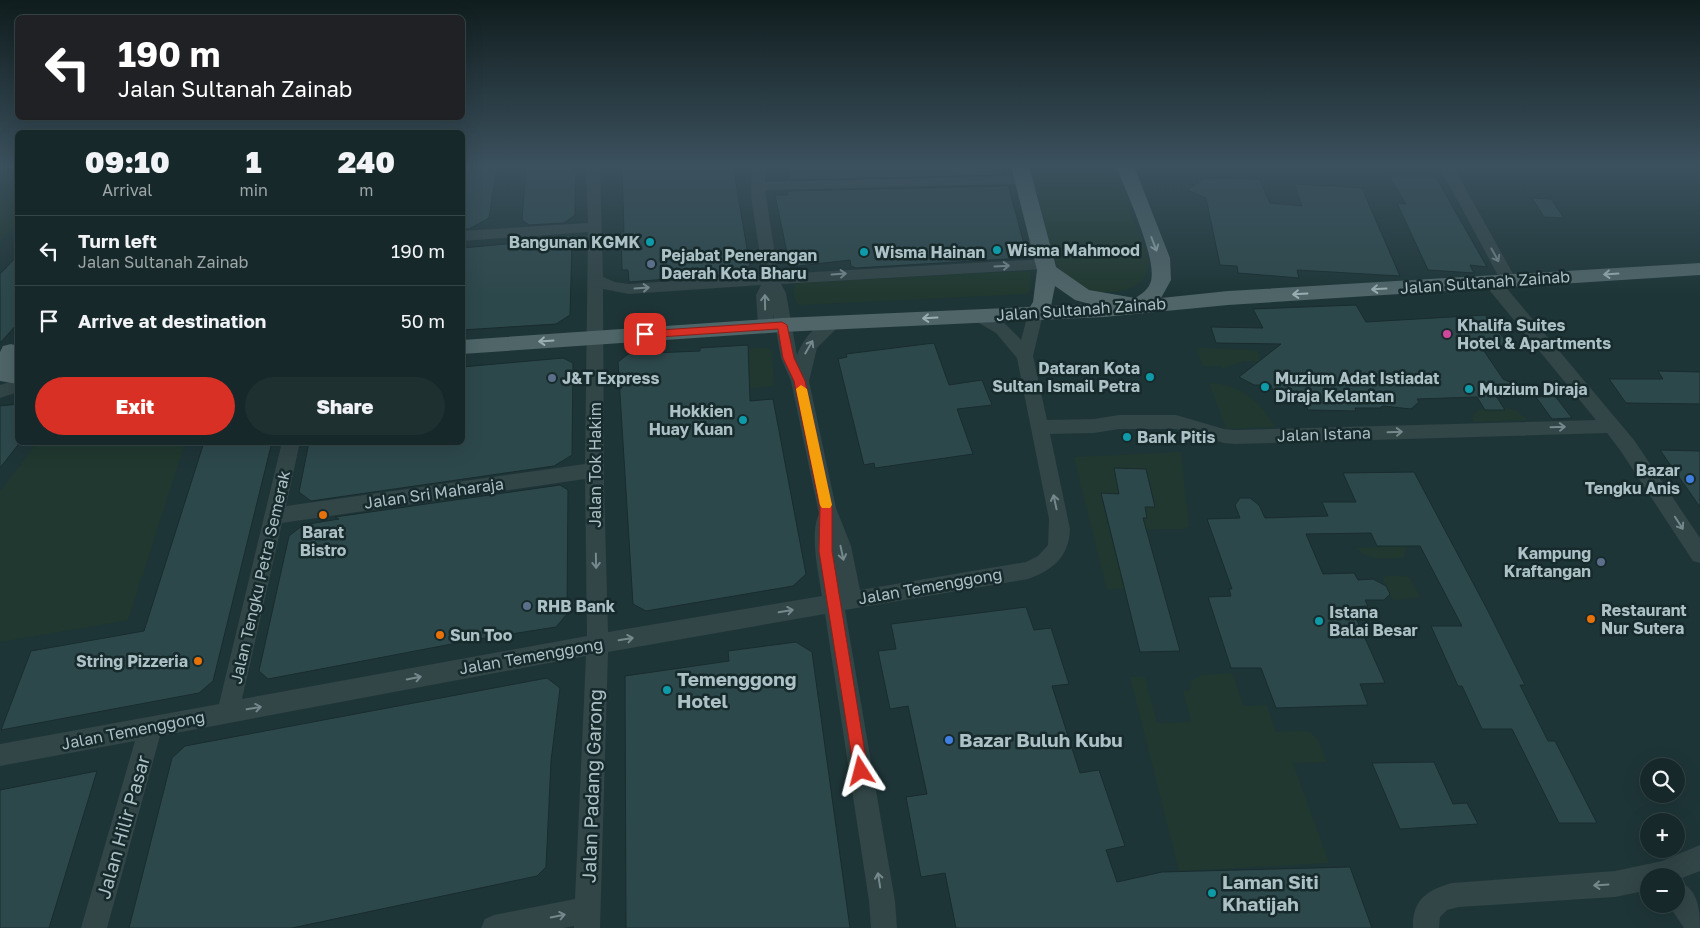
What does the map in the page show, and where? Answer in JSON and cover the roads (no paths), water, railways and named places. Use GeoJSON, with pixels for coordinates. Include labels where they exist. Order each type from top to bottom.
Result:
{"type":"FeatureCollection","features":[{"type":"Feature","properties":{"kind":"main road"},"geometry":{"type":"LineString","coordinates":[[1031,209],[1046,267],[1043,302],[1035,314]]}},
{"type":"Feature","properties":{"kind":"main road"},"geometry":{"type":"LineString","coordinates":[[1046,267],[1071,289],[1082,295],[1096,300],[1138,306],[1152,297],[1159,287],[1162,270],[1160,258],[1141,209]]}},
{"type":"Feature","properties":{"kind":"main road","name":"Jalan Sultanah Zainab"},"geometry":{"type":"LineString","coordinates":[[465,347],[774,326],[1104,310],[1138,306],[1501,281],[1700,269]]}},
{"type":"Feature","properties":{"kind":"main road"},"geometry":{"type":"LineString","coordinates":[[9,351],[3,370],[10,386]]}},
{"type":"Feature","properties":{"kind":"street","name":"Jalan Tok Hakim"},"geometry":{"type":"LineString","coordinates":[[594,209],[594,470],[597,644]]}},
{"type":"Feature","properties":{"kind":"street"},"geometry":{"type":"LineString","coordinates":[[761,209],[771,279],[764,295],[774,326],[800,381],[826,508],[826,551],[843,601],[884,928]]}},
{"type":"Feature","properties":{"kind":"street"},"geometry":{"type":"LineString","coordinates":[[1467,209],[1501,281],[1635,457],[1700,556]]}},
{"type":"Feature","properties":{"kind":"street"},"geometry":{"type":"LineString","coordinates":[[465,236],[595,227]]}},
{"type":"Feature","properties":{"kind":"street"},"geometry":{"type":"LineString","coordinates":[[595,280],[612,287],[629,289],[771,279],[1046,267]]}},
{"type":"Feature","properties":{"kind":"street"},"geometry":{"type":"LineString","coordinates":[[1035,314],[1025,356],[1059,519],[1060,536],[1057,550]]}},
{"type":"Feature","properties":{"kind":"street"},"geometry":{"type":"LineString","coordinates":[[978,315],[1002,329],[1025,356]]}},
{"type":"Feature","properties":{"kind":"street"},"geometry":{"type":"LineString","coordinates":[[800,381],[804,354],[808,345],[820,332],[834,323]]}},
{"type":"Feature","properties":{"kind":"street","name":"Jalan Istana"},"geometry":{"type":"LineString","coordinates":[[1040,427],[1094,426],[1119,422],[1167,422],[1183,423],[1224,436],[1235,437],[1611,426]]}},
{"type":"Feature","properties":{"kind":"street","name":"Jalan Tengku Petra Semerak"},"geometry":{"type":"LineString","coordinates":[[228,712],[290,445]]}},
{"type":"Feature","properties":{"kind":"street","name":"Jalan Sri Maharaja"},"geometry":{"type":"LineString","coordinates":[[274,516],[594,470]]}},
{"type":"Feature","properties":{"kind":"street","name":"Jalan Temenggong"},"geometry":{"type":"LineString","coordinates":[[0,755],[597,644],[1028,570],[1045,563],[1057,550]]}},
{"type":"Feature","properties":{"kind":"street","name":"Jalan Padang Garong"},"geometry":{"type":"LineString","coordinates":[[587,919],[597,644]]}},
{"type":"Feature","properties":{"kind":"street","name":"Jalan Hilir Pasar"},"geometry":{"type":"LineString","coordinates":[[94,928],[151,727]]}},
{"type":"Feature","properties":{"kind":"street"},"geometry":{"type":"LineString","coordinates":[[1681,868],[1700,858]]}},
{"type":"Feature","properties":{"kind":"street"},"geometry":{"type":"LineString","coordinates":[[1426,924],[1430,906],[1442,897],[1459,894],[1640,881]]}},
{"type":"Feature","properties":{"kind":"street"},"geometry":{"type":"LineString","coordinates":[[1685,910],[1700,928]]}},
{"type":"Feature","properties":{"kind":"street"},"geometry":{"type":"LineString","coordinates":[[494,928],[587,919]]}},
{"type":"Feature","properties":{"kind":"place","name":"Bangunan KGMK"},"geometry":{"type":"Point","coordinates":[650,242]}},
{"type":"Feature","properties":{"kind":"place","name":"Wisma Mahmood"},"geometry":{"type":"Point","coordinates":[997,250]}},
{"type":"Feature","properties":{"kind":"place","name":"Wisma Hainan"},"geometry":{"type":"Point","coordinates":[864,252]}},
{"type":"Feature","properties":{"kind":"place","name":"Pejabat Penerangan Daerah Kota Bharu"},"geometry":{"type":"Point","coordinates":[651,264]}},
{"type":"Feature","properties":{"kind":"place","name":"Khalifa Suites Hotel & Apartments"},"geometry":{"type":"Point","coordinates":[1447,334]}},
{"type":"Feature","properties":{"kind":"place","name":"Dataran Kota Sultan Ismail Petra"},"geometry":{"type":"Point","coordinates":[1150,377]}},
{"type":"Feature","properties":{"kind":"place","name":"J&T Express"},"geometry":{"type":"Point","coordinates":[552,378]}},
{"type":"Feature","properties":{"kind":"place","name":"Muzium Adat Istiadat Diraja Kelantan"},"geometry":{"type":"Point","coordinates":[1265,387]}},
{"type":"Feature","properties":{"kind":"place","name":"Muzium Diraja"},"geometry":{"type":"Point","coordinates":[1469,389]}},
{"type":"Feature","properties":{"kind":"place","name":"Hokkien Huay Kuan"},"geometry":{"type":"Point","coordinates":[743,420]}},
{"type":"Feature","properties":{"kind":"place","name":"Bank Pitis"},"geometry":{"type":"Point","coordinates":[1127,437]}},
{"type":"Feature","properties":{"kind":"place","name":"Bazar Tengku Anis"},"geometry":{"type":"Point","coordinates":[1690,479]}},
{"type":"Feature","properties":{"kind":"place","name":"Barat Bistro"},"geometry":{"type":"Point","coordinates":[323,515]}},
{"type":"Feature","properties":{"kind":"place","name":"Kampung Kraftangan"},"geometry":{"type":"Point","coordinates":[1601,562]}},
{"type":"Feature","properties":{"kind":"place","name":"RHB Bank"},"geometry":{"type":"Point","coordinates":[527,606]}},
{"type":"Feature","properties":{"kind":"place","name":"Restaurant Nur Sutera"},"geometry":{"type":"Point","coordinates":[1591,619]}},
{"type":"Feature","properties":{"kind":"place","name":"Istana Balai Besar"},"geometry":{"type":"Point","coordinates":[1319,621]}},
{"type":"Feature","properties":{"kind":"place","name":"Sun Too"},"geometry":{"type":"Point","coordinates":[440,635]}},
{"type":"Feature","properties":{"kind":"place","name":"String Pizzeria"},"geometry":{"type":"Point","coordinates":[198,661]}},
{"type":"Feature","properties":{"kind":"place","name":"Temenggong Hotel"},"geometry":{"type":"Point","coordinates":[667,690]}},
{"type":"Feature","properties":{"kind":"place","name":"Bazar Buluh Kubu"},"geometry":{"type":"Point","coordinates":[949,740]}},
{"type":"Feature","properties":{"kind":"place","name":"Laman Siti Khatijah"},"geometry":{"type":"Point","coordinates":[1212,893]}}]}
